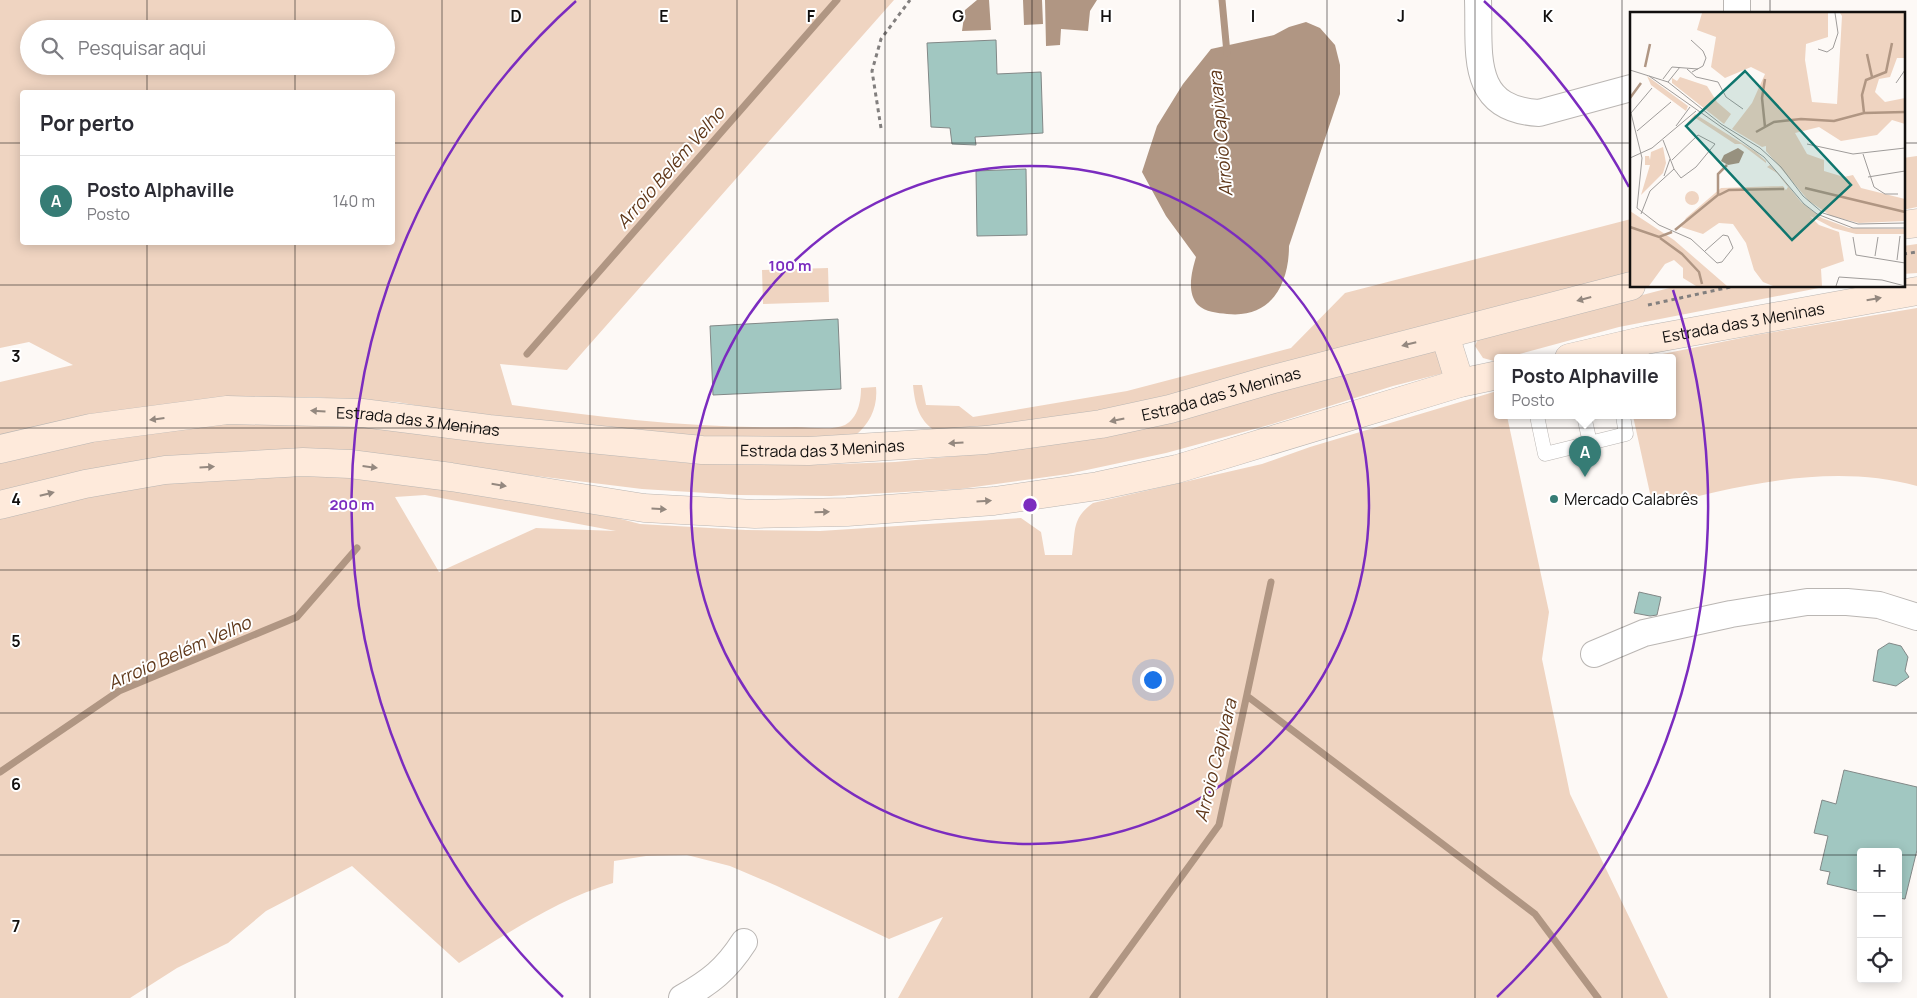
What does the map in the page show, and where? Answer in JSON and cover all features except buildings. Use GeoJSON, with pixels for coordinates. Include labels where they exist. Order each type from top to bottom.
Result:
{"type":"FeatureCollection","features":[{"type":"Feature","properties":{"kind":"main road"},"geometry":{"type":"LineString","coordinates":[[1904,225],[1917,223]]}},
{"type":"Feature","properties":{"kind":"main road","name":"Estrada das 3 Meninas"},"geometry":{"type":"LineString","coordinates":[[0,449],[91,428],[227,410],[362,413],[489,429],[702,450],[818,451],[986,440],[1101,424],[1170,409],[1270,380],[1630,286]]}},
{"type":"Feature","properties":{"kind":"main road","name":"Estrada das 3 Meninas"},"geometry":{"type":"LineString","coordinates":[[1611,353],[1843,295],[1917,291]]}},
{"type":"Feature","properties":{"kind":"main road"},"geometry":{"type":"LineString","coordinates":[[1445,335],[1460,384]]}},
{"type":"Feature","properties":{"kind":"main road"},"geometry":{"type":"LineString","coordinates":[[0,505],[85,484],[165,470],[303,462],[350,464],[451,477],[644,508],[755,514],[846,512],[994,501],[1098,486],[1177,469],[1460,384],[1494,376]]}},
{"type":"Feature","properties":{"kind":"street"},"geometry":{"type":"LineString","coordinates":[[1478,0],[1481,76],[1488,89],[1499,101],[1525,112],[1539,113],[1630,88]]}},
{"type":"Feature","properties":{"kind":"street"},"geometry":{"type":"LineString","coordinates":[[1594,654],[1644,633],[1731,614],[1807,602],[1847,602],[1879,605],[1917,617]]}},
{"type":"Feature","properties":{"kind":"street"},"geometry":{"type":"LineString","coordinates":[[682,998],[708,983],[730,964],[744,942]]}},
{"type":"Feature","properties":{"kind":"lane"},"geometry":{"type":"LineString","coordinates":[[1538,419],[1545,454],[1626,434],[1624,419]]}},
{"type":"Feature","properties":{"kind":"lane"},"geometry":{"type":"LineString","coordinates":[[1585,419],[1590,443]]}},
{"type":"Feature","properties":{"kind":"path"},"geometry":{"type":"LineString","coordinates":[[881,128],[872,71],[881,39],[910,0]]}},
{"type":"Feature","properties":{"kind":"path"},"geometry":{"type":"LineString","coordinates":[[1904,254],[1917,252]]}},
{"type":"Feature","properties":{"kind":"shaded area"},"geometry":{"type":"Polygon","coordinates":[[[0,0],[894,0],[567,370],[500,364],[512,405],[618,418],[689,424],[760,427],[840,427],[849,422],[856,414],[861,388],[876,387],[876,401],[872,414],[856,435],[766,443],[514,422],[397,402],[310,397],[262,397],[166,405],[66,420],[0,436],[0,382],[73,365],[29,342],[0,348],[0,0]]]}},
{"type":"Feature","properties":{"kind":"shaded area"},"geometry":{"type":"Polygon","coordinates":[[[1917,156],[1917,207],[1904,210],[1904,158],[1917,156]]]}},
{"type":"Feature","properties":{"kind":"shaded area"},"geometry":{"type":"Polygon","coordinates":[[[1630,219],[1630,273],[1207,387],[1065,419],[935,431],[921,416],[916,405],[913,385],[922,385],[926,405],[959,406],[973,417],[1127,391],[1291,348],[1345,293],[1630,219]]]}},
{"type":"Feature","properties":{"kind":"shaded area"},"geometry":{"type":"Polygon","coordinates":[[[1917,244],[1917,273],[1904,274],[1904,246],[1917,244]]]}},
{"type":"Feature","properties":{"kind":"shaded area"},"geometry":{"type":"Polygon","coordinates":[[[828,268],[829,302],[763,304],[762,270],[828,268]]]}},
{"type":"Feature","properties":{"kind":"shaded area"},"geometry":{"type":"Polygon","coordinates":[[[1669,288],[1819,288],[1619,327],[1520,354],[1494,354],[1494,361],[1483,358],[1475,346],[1481,337],[1669,288]]]}},
{"type":"Feature","properties":{"kind":"shaded area"},"geometry":{"type":"Polygon","coordinates":[[[1917,308],[1917,486],[1884,479],[1851,476],[1818,477],[1784,480],[1718,491],[1653,507],[1634,419],[1676,419],[1676,354],[1663,354],[1756,335],[1917,308]]]}},
{"type":"Feature","properties":{"kind":"shaded area"},"geometry":{"type":"Polygon","coordinates":[[[1435,347],[1444,373],[1393,386],[1269,425],[1166,453],[1068,474],[960,489],[831,496],[739,495],[642,489],[390,458],[0,494],[0,461],[89,439],[227,422],[347,422],[654,460],[703,464],[812,465],[895,462],[988,453],[1435,347]]]}},
{"type":"Feature","properties":{"kind":"shaded area"},"geometry":{"type":"Polygon","coordinates":[[[1494,392],[1494,419],[1508,419],[1549,612],[1542,659],[1570,794],[1668,998],[898,998],[943,917],[889,939],[730,866],[687,855],[646,856],[614,861],[613,883],[572,898],[514,929],[459,963],[352,866],[266,911],[228,943],[177,968],[130,998],[0,998],[0,517],[33,508],[153,483],[210,478],[313,475],[352,477],[583,509],[640,524],[746,530],[820,531],[1021,518],[1041,532],[1045,555],[1072,555],[1078,520],[1081,514],[1093,503],[1262,464],[1310,447],[1494,392]],[[425,495],[395,497],[439,572],[536,528],[616,531],[425,495]]]}},
{"type":"Feature","properties":{"kind":"water"},"geometry":{"type":"Polygon","coordinates":[[[977,0],[989,0],[991,30],[962,31],[965,10],[977,0]]]}},
{"type":"Feature","properties":{"kind":"water"},"geometry":{"type":"Polygon","coordinates":[[[1023,0],[1042,0],[1043,24],[1024,25],[1023,0]]]}},
{"type":"Feature","properties":{"kind":"water"},"geometry":{"type":"Polygon","coordinates":[[[1045,0],[1097,0],[1090,11],[1088,31],[1061,29],[1060,45],[1046,46],[1045,0]]]}},
{"type":"Feature","properties":{"kind":"water"},"geometry":{"type":"Polygon","coordinates":[[[1306,22],[1320,28],[1335,45],[1340,65],[1340,94],[1289,246],[1286,273],[1281,286],[1274,296],[1266,305],[1255,311],[1242,314],[1227,314],[1208,311],[1198,305],[1192,294],[1191,281],[1196,257],[1166,216],[1142,172],[1157,126],[1183,84],[1211,49],[1274,35],[1289,27],[1306,22]]]}},
{"type":"Feature","properties":{"kind":"waterway","name":"Arroio Belém Velho"},"geometry":{"type":"LineString","coordinates":[[527,354],[837,0]]}},
{"type":"Feature","properties":{"kind":"waterway","name":"Arroio Capivara"},"geometry":{"type":"LineString","coordinates":[[1222,0],[1227,53]]}},
{"type":"Feature","properties":{"kind":"waterway","name":"Arroio Belém Velho"},"geometry":{"type":"LineString","coordinates":[[0,772],[119,691],[297,617],[357,548]]}},
{"type":"Feature","properties":{"kind":"waterway","name":"Arroio Capivara"},"geometry":{"type":"LineString","coordinates":[[1093,998],[1219,825],[1271,582]]}},
{"type":"Feature","properties":{"kind":"waterway"},"geometry":{"type":"LineString","coordinates":[[1247,696],[1535,914],[1598,998]]}},
{"type":"Feature","properties":{"kind":"place","name":"Posto Alphaville"},"geometry":{"type":"Point","coordinates":[1585,477]}},
{"type":"Feature","properties":{"kind":"place","name":"Mercado Calabrês"},"geometry":{"type":"Point","coordinates":[1554,499]}}]}
